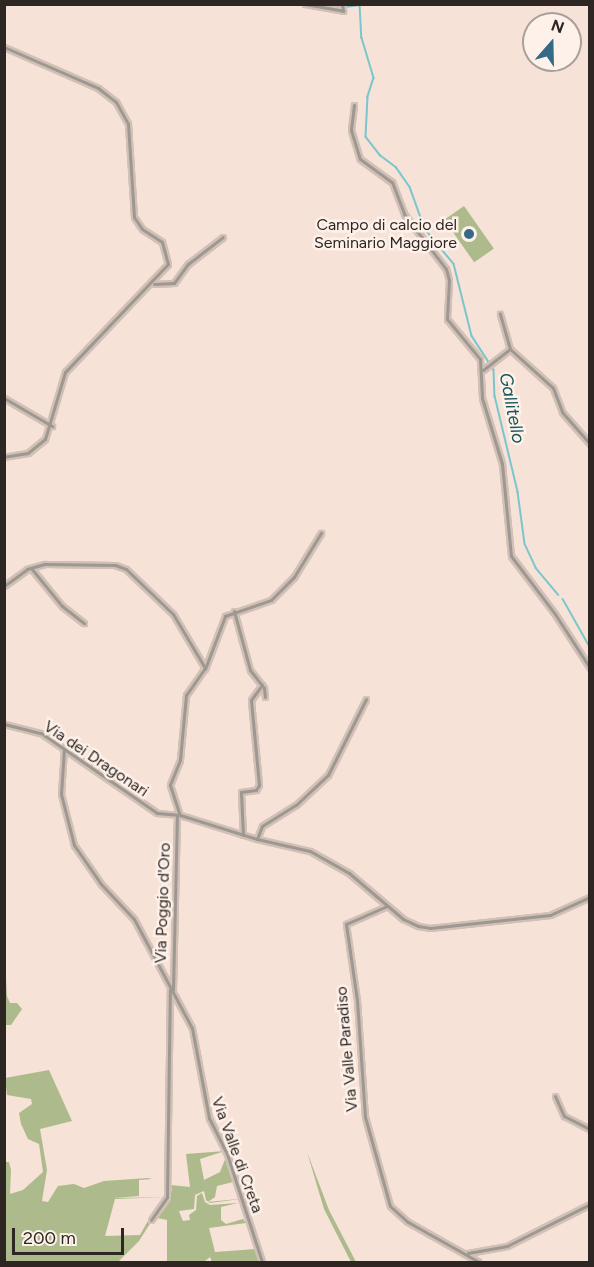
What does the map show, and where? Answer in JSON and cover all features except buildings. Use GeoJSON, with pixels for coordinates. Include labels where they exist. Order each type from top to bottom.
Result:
{"type":"FeatureCollection","features":[{"type":"Feature","properties":{"kind":"street"},"geometry":{"type":"LineString","coordinates":[[305,4],[343,11],[342,4]]}},
{"type":"Feature","properties":{"kind":"street"},"geometry":{"type":"LineString","coordinates":[[4,47],[98,88],[125,115],[134,216],[142,229],[162,242],[168,260],[166,270],[65,372],[52,426],[38,447],[4,457]]}},
{"type":"Feature","properties":{"kind":"street"},"geometry":{"type":"LineString","coordinates":[[354,105],[354,144],[364,165],[392,183],[404,214],[446,269],[449,280],[447,319],[480,360],[484,369],[482,398],[502,465],[511,556],[555,614],[590,668]]}},
{"type":"Feature","properties":{"kind":"street"},"geometry":{"type":"LineString","coordinates":[[152,285],[174,283],[188,264],[223,237]]}},
{"type":"Feature","properties":{"kind":"street"},"geometry":{"type":"LineString","coordinates":[[500,313],[510,349],[553,388],[562,412],[590,444]]}},
{"type":"Feature","properties":{"kind":"street"},"geometry":{"type":"LineString","coordinates":[[484,369],[510,349]]}},
{"type":"Feature","properties":{"kind":"street"},"geometry":{"type":"LineString","coordinates":[[4,398],[52,426]]}},
{"type":"Feature","properties":{"kind":"street"},"geometry":{"type":"LineString","coordinates":[[265,697],[262,685],[250,670],[234,611],[271,600],[294,577],[321,533]]}},
{"type":"Feature","properties":{"kind":"street"},"geometry":{"type":"LineString","coordinates":[[4,586],[31,568],[56,564],[126,569],[172,614],[201,656],[204,672]]}},
{"type":"Feature","properties":{"kind":"street"},"geometry":{"type":"LineString","coordinates":[[31,568],[62,606],[84,623]]}},
{"type":"Feature","properties":{"kind":"street","name":"Via Poggio d'Oro"},"geometry":{"type":"LineString","coordinates":[[171,990],[176,815],[170,785],[180,760],[186,695],[204,672],[223,619],[234,611]]}},
{"type":"Feature","properties":{"kind":"street"},"geometry":{"type":"LineString","coordinates":[[243,835],[241,792],[255,790],[259,785],[251,700],[262,685]]}},
{"type":"Feature","properties":{"kind":"street"},"geometry":{"type":"LineString","coordinates":[[257,839],[262,826],[296,805],[324,779],[345,744],[366,699]]}},
{"type":"Feature","properties":{"kind":"street","name":"Via dei Dragonari"},"geometry":{"type":"LineString","coordinates":[[4,724],[41,733],[148,809],[176,815]]}},
{"type":"Feature","properties":{"kind":"street","name":"Via Valle di Creta"},"geometry":{"type":"LineString","coordinates":[[64,749],[61,795],[74,845],[101,884],[134,919],[198,1042],[207,1110],[227,1154],[261,1263]]}},
{"type":"Feature","properties":{"kind":"street"},"geometry":{"type":"LineString","coordinates":[[176,815],[257,839],[288,843],[328,859],[411,924],[430,928],[550,915],[590,897]]}},
{"type":"Feature","properties":{"kind":"street","name":"Via Valle Paradiso"},"geometry":{"type":"LineString","coordinates":[[387,906],[346,924],[357,1000],[365,1117],[390,1206],[408,1222],[466,1254]]}},
{"type":"Feature","properties":{"kind":"street","name":"Via Valle di Creta"},"geometry":{"type":"LineString","coordinates":[[151,1220],[167,1197],[171,990]]}},
{"type":"Feature","properties":{"kind":"street"},"geometry":{"type":"LineString","coordinates":[[555,1096],[564,1116],[590,1129]]}},
{"type":"Feature","properties":{"kind":"street"},"geometry":{"type":"LineString","coordinates":[[466,1254],[507,1246],[590,1204]]}},
{"type":"Feature","properties":{"kind":"street"},"geometry":{"type":"LineString","coordinates":[[466,1254],[479,1263]]}},
{"type":"Feature","properties":{"kind":"green space","name":"Campo di calcio del Seminario Maggiore"},"geometry":{"type":"Polygon","coordinates":[[[464,206],[494,249],[474,262],[444,220],[464,206]]]}},
{"type":"Feature","properties":{"kind":"green space"},"geometry":{"type":"Polygon","coordinates":[[[5,962],[7,996],[10,1003],[17,1003],[22,1009],[11,1025],[5,1025],[5,962]]]}},
{"type":"Feature","properties":{"kind":"green space"},"geometry":{"type":"Polygon","coordinates":[[[49,1070],[72,1121],[40,1129],[47,1170],[42,1201],[48,1202],[58,1186],[74,1184],[84,1188],[104,1181],[148,1178],[152,1179],[139,1180],[139,1196],[113,1198],[167,1197],[115,1199],[105,1236],[140,1235],[149,1219],[165,1200],[139,1241],[118,1262],[5,1262],[5,1162],[9,1162],[11,1170],[10,1194],[23,1190],[43,1172],[39,1144],[28,1139],[19,1113],[32,1104],[31,1099],[7,1095],[5,1078],[49,1070]]]}},
{"type":"Feature","properties":{"kind":"green space"},"geometry":{"type":"Polygon","coordinates":[[[225,1151],[200,1159],[204,1180],[220,1172],[226,1157],[233,1182],[217,1186],[215,1197],[208,1202],[204,1191],[195,1195],[194,1209],[179,1211],[183,1221],[190,1220],[189,1215],[196,1210],[197,1196],[202,1193],[205,1202],[210,1205],[238,1203],[221,1207],[221,1220],[226,1224],[243,1219],[246,1223],[209,1228],[215,1252],[257,1249],[261,1262],[212,1262],[210,1257],[204,1262],[167,1262],[167,1220],[153,1217],[168,1198],[169,1190],[172,1191],[171,1185],[190,1187],[186,1154],[225,1151]]]}},
{"type":"Feature","properties":{"kind":"green space"},"geometry":{"type":"Polygon","coordinates":[[[307,1152],[329,1210],[356,1262],[351,1262],[324,1209],[307,1152]]]}},
{"type":"Feature","properties":{"kind":"green space"},"geometry":{"type":"Polygon","coordinates":[[[235,1185],[240,1199],[210,1203],[238,1199],[235,1185]]]}},
{"type":"Feature","properties":{"kind":"waterway"},"geometry":{"type":"LineString","coordinates":[[330,4],[340,7]]}},
{"type":"Feature","properties":{"kind":"waterway","name":"Gallitello"},"geometry":{"type":"LineString","coordinates":[[360,4],[362,38],[374,78],[368,97],[366,137],[380,155],[396,167],[410,187],[425,229],[454,264],[472,336],[494,370],[495,396],[518,492],[525,544],[536,568],[559,595]]}},
{"type":"Feature","properties":{"kind":"waterway"},"geometry":{"type":"LineString","coordinates":[[345,7],[359,5]]}},
{"type":"Feature","properties":{"kind":"waterway","name":"Gallitello"},"geometry":{"type":"LineString","coordinates":[[563,599],[590,647]]}},
{"type":"Feature","properties":{"kind":"place","name":"Campo di calcio del Seminario Maggiore"},"geometry":{"type":"Point","coordinates":[469,234]}}]}
